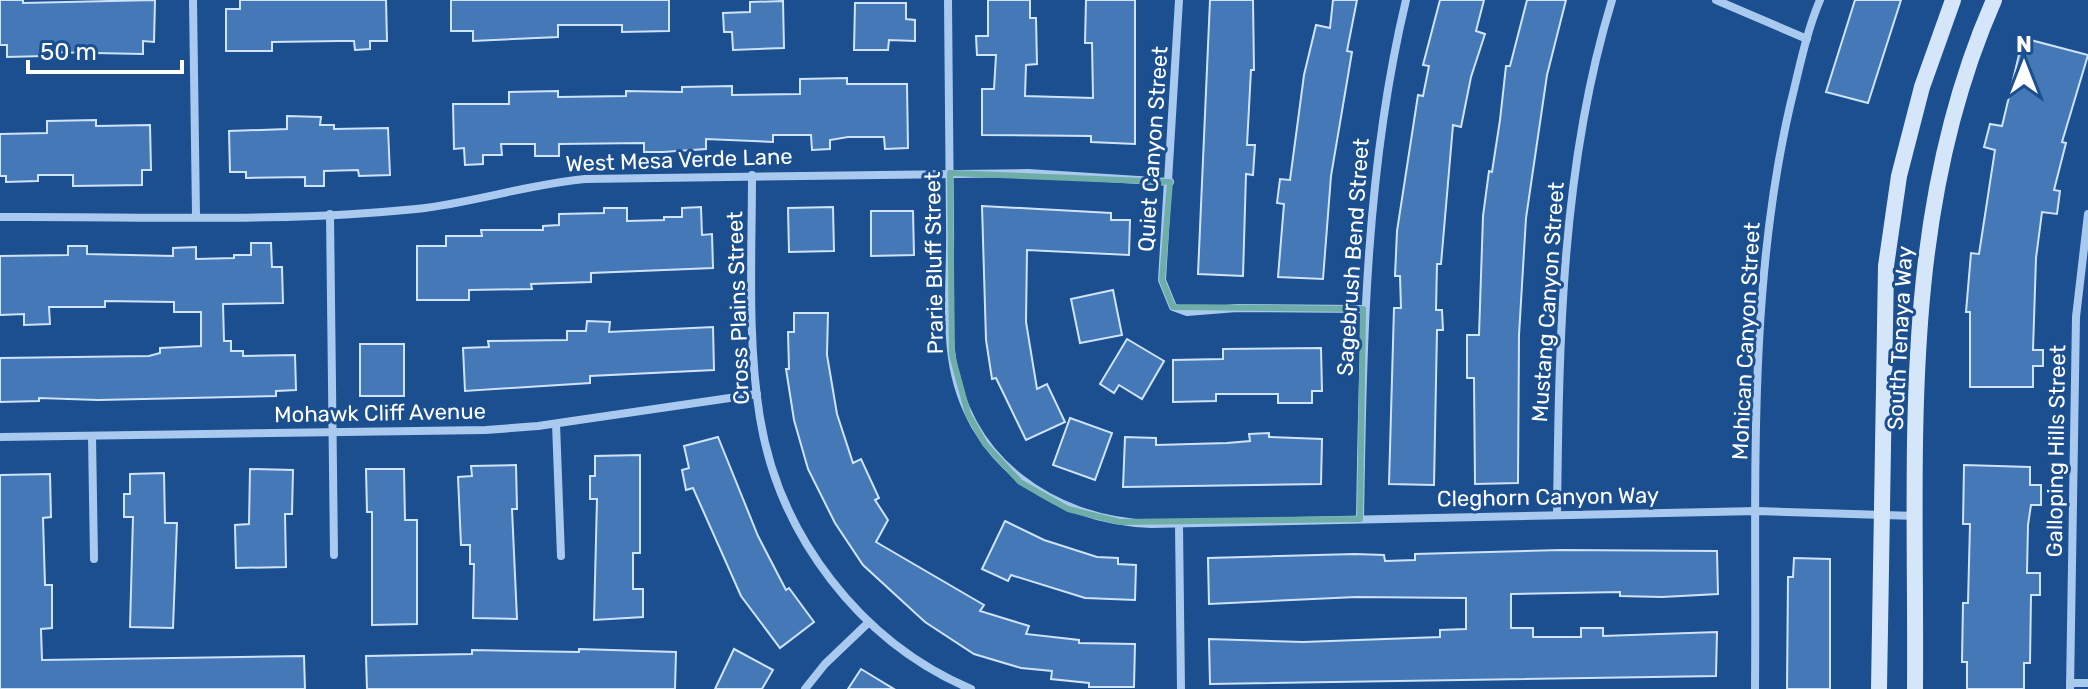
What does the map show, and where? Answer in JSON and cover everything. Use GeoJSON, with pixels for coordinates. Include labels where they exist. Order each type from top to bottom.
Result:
{"type":"FeatureCollection","features":[{"type":"Feature","properties":{"kind":"street"},"geometry":{"type":"LineString","coordinates":[[193,0],[196,215]]}},
{"type":"Feature","properties":{"kind":"street","name":"Prarie Bluff Street"},"geometry":{"type":"LineString","coordinates":[[948,0],[952,355],[968,414],[985,444],[1020,482],[1068,509],[1120,522],[1179,525]]}},
{"type":"Feature","properties":{"kind":"street","name":"Quiet Canyon Street"},"geometry":{"type":"LineString","coordinates":[[1179,0],[1162,280],[1168,300],[1173,307],[1187,312],[1221,308],[1363,309]]}},
{"type":"Feature","properties":{"kind":"street","name":"Sagebrush Bend Street"},"geometry":{"type":"LineString","coordinates":[[1360,519],[1363,309],[1384,106],[1406,0]]}},
{"type":"Feature","properties":{"kind":"street","name":"Mustang Canyon Street"},"geometry":{"type":"LineString","coordinates":[[1557,515],[1561,335],[1570,202],[1592,78],[1612,0]]}},
{"type":"Feature","properties":{"kind":"street"},"geometry":{"type":"LineString","coordinates":[[1716,0],[1807,39]]}},
{"type":"Feature","properties":{"kind":"street","name":"Mohican Canyon Street"},"geometry":{"type":"LineString","coordinates":[[1755,689],[1761,298],[1767,232],[1784,135],[1807,39],[1820,0]]}},
{"type":"Feature","properties":{"kind":"street","name":"South Tenaya Way"},"geometry":{"type":"LineString","coordinates":[[1879,689],[1886,266],[1903,161],[1922,87],[1953,0]]}},
{"type":"Feature","properties":{"kind":"street","name":"South Tenaya Way"},"geometry":{"type":"LineString","coordinates":[[1915,689],[1922,273],[1933,200],[1956,100],[1994,0]]}},
{"type":"Feature","properties":{"kind":"street","name":"West Mesa Verde Lane"},"geometry":{"type":"LineString","coordinates":[[0,217],[330,214],[418,209],[549,182],[752,175],[1028,173],[1170,182]]}},
{"type":"Feature","properties":{"kind":"street","name":"Cross Plains Street"},"geometry":{"type":"LineString","coordinates":[[752,175],[757,394],[766,445],[795,526],[813,557],[869,622],[930,668],[971,689]]}},
{"type":"Feature","properties":{"kind":"street"},"geometry":{"type":"LineString","coordinates":[[330,214],[334,555]]}},
{"type":"Feature","properties":{"kind":"street","name":"Galloping Hills Street"},"geometry":{"type":"LineString","coordinates":[[2070,686],[2076,317],[2088,214]]}},
{"type":"Feature","properties":{"kind":"street","name":"Mohawk Cliff Avenue"},"geometry":{"type":"LineString","coordinates":[[0,437],[486,430],[556,424],[757,394]]}},
{"type":"Feature","properties":{"kind":"street"},"geometry":{"type":"LineString","coordinates":[[556,424],[561,556]]}},
{"type":"Feature","properties":{"kind":"street"},"geometry":{"type":"LineString","coordinates":[[92,436],[94,559]]}},
{"type":"Feature","properties":{"kind":"street","name":"Cleghorn Canyon Way"},"geometry":{"type":"LineString","coordinates":[[1179,525],[1757,511],[1917,516]]}},
{"type":"Feature","properties":{"kind":"street"},"geometry":{"type":"LineString","coordinates":[[1179,525],[1181,689]]}},
{"type":"Feature","properties":{"kind":"street"},"geometry":{"type":"LineString","coordinates":[[805,689],[825,664],[869,622]]}},
{"type":"Feature","properties":{"kind":"street"},"geometry":{"type":"LineString","coordinates":[[2070,686],[2088,683]]}},
{"type":"Feature","properties":{"kind":"highlighted area"},"geometry":{"type":"Polygon","coordinates":[[[950,173],[1170,182],[1162,280],[1173,307],[1363,309],[1360,519],[1120,522],[1068,509],[1020,482],[985,444],[968,414],[952,355],[950,173]]]}},
{"type":"Feature","properties":{"kind":"building"},"geometry":{"type":"Polygon","coordinates":[[[0,0],[23,0],[23,3],[155,0],[154,42],[143,41],[143,54],[44,52],[44,56],[7,57],[7,45],[0,45],[0,0]]]}},
{"type":"Feature","properties":{"kind":"building"},"geometry":{"type":"Polygon","coordinates":[[[240,0],[386,0],[387,41],[370,41],[370,49],[355,50],[354,41],[339,41],[272,42],[272,51],[226,51],[226,9],[240,9],[240,0]]]}},
{"type":"Feature","properties":{"kind":"building"},"geometry":{"type":"Polygon","coordinates":[[[451,0],[669,0],[669,31],[622,32],[622,25],[558,25],[558,37],[473,41],[473,31],[451,31],[451,0]]]}},
{"type":"Feature","properties":{"kind":"building"},"geometry":{"type":"Polygon","coordinates":[[[988,0],[1030,0],[1030,18],[1036,18],[1037,64],[1026,65],[1025,96],[1093,98],[1092,43],[1085,43],[1086,0],[1135,0],[1135,144],[1091,142],[1091,136],[982,135],[982,89],[994,89],[996,55],[977,55],[976,36],[988,36],[988,0]]]}},
{"type":"Feature","properties":{"kind":"building"},"geometry":{"type":"Polygon","coordinates":[[[1210,0],[1253,0],[1254,70],[1251,70],[1247,145],[1255,145],[1253,175],[1246,174],[1243,276],[1198,274],[1210,0]]]}},
{"type":"Feature","properties":{"kind":"building"},"geometry":{"type":"Polygon","coordinates":[[[1333,0],[1357,0],[1347,51],[1352,52],[1331,176],[1323,279],[1278,277],[1284,204],[1277,203],[1280,179],[1290,180],[1304,75],[1316,25],[1330,28],[1333,0]]]}},
{"type":"Feature","properties":{"kind":"building"},"geometry":{"type":"Polygon","coordinates":[[[1440,0],[1484,0],[1476,31],[1485,34],[1471,77],[1461,127],[1453,125],[1441,264],[1437,264],[1436,310],[1442,310],[1443,330],[1437,330],[1434,485],[1389,484],[1394,308],[1401,308],[1400,276],[1395,276],[1397,231],[1418,95],[1423,96],[1429,66],[1423,65],[1440,0]]]}},
{"type":"Feature","properties":{"kind":"building"},"geometry":{"type":"Polygon","coordinates":[[[1527,0],[1566,0],[1547,75],[1526,218],[1519,335],[1518,483],[1475,484],[1474,378],[1467,378],[1467,335],[1479,335],[1483,216],[1489,171],[1492,172],[1506,66],[1510,66],[1527,0]]]}},
{"type":"Feature","properties":{"kind":"building"},"geometry":{"type":"Polygon","coordinates":[[[1855,0],[1901,0],[1868,103],[1826,92],[1855,0]]]}},
{"type":"Feature","properties":{"kind":"building"},"geometry":{"type":"Polygon","coordinates":[[[783,1],[784,48],[733,50],[732,32],[724,32],[723,13],[750,12],[750,2],[783,1]]]}},
{"type":"Feature","properties":{"kind":"building"},"geometry":{"type":"Polygon","coordinates":[[[855,3],[906,3],[906,19],[915,20],[915,41],[889,40],[888,50],[854,50],[855,3]]]}},
{"type":"Feature","properties":{"kind":"building"},"geometry":{"type":"Polygon","coordinates":[[[2023,38],[2088,55],[2062,142],[2066,143],[2054,190],[2060,191],[2057,214],[2042,212],[2036,258],[2033,350],[2043,350],[2043,366],[2033,366],[2033,387],[1970,387],[1970,312],[1966,312],[1971,253],[1979,254],[1995,150],[1984,147],[1990,124],[2002,126],[2023,38]]]}},
{"type":"Feature","properties":{"kind":"building"},"geometry":{"type":"Polygon","coordinates":[[[847,78],[847,84],[907,84],[908,148],[885,149],[884,137],[848,137],[830,140],[830,149],[812,150],[811,135],[773,135],[773,142],[706,139],[706,149],[663,152],[644,152],[644,143],[559,144],[559,156],[535,156],[535,144],[501,144],[502,155],[483,155],[483,164],[465,165],[464,148],[454,149],[453,104],[509,104],[509,92],[558,91],[558,97],[626,96],[626,91],[682,92],[682,87],[732,86],[732,95],[800,94],[800,79],[847,78]]]}},
{"type":"Feature","properties":{"kind":"building"},"geometry":{"type":"Polygon","coordinates":[[[287,116],[321,117],[320,125],[334,125],[334,129],[388,128],[390,175],[359,176],[358,170],[324,171],[324,186],[305,186],[305,177],[246,178],[246,172],[230,172],[229,131],[287,129],[287,116]]]}},
{"type":"Feature","properties":{"kind":"building"},"geometry":{"type":"Polygon","coordinates":[[[96,120],[96,126],[150,125],[151,170],[142,170],[142,185],[73,186],[73,175],[38,175],[38,181],[6,182],[6,176],[0,176],[0,134],[47,133],[47,121],[96,120]]]}},
{"type":"Feature","properties":{"kind":"building"},"geometry":{"type":"Polygon","coordinates":[[[982,206],[1111,213],[1111,220],[1130,220],[1129,255],[1027,250],[1026,322],[1037,389],[1047,384],[1065,422],[1026,440],[996,378],[992,379],[986,340],[982,206]]]}},
{"type":"Feature","properties":{"kind":"building"},"geometry":{"type":"Polygon","coordinates":[[[701,207],[702,235],[712,234],[713,268],[591,273],[591,282],[531,284],[532,289],[469,290],[469,300],[417,300],[417,246],[446,246],[446,236],[482,236],[481,230],[543,230],[543,226],[559,225],[559,214],[604,213],[604,208],[627,208],[627,221],[682,217],[682,208],[701,207]]]}},
{"type":"Feature","properties":{"kind":"building"},"geometry":{"type":"Polygon","coordinates":[[[833,207],[834,251],[789,252],[788,208],[833,207]]]}},
{"type":"Feature","properties":{"kind":"building"},"geometry":{"type":"Polygon","coordinates":[[[871,211],[913,211],[914,255],[871,256],[871,211]]]}},
{"type":"Feature","properties":{"kind":"building"},"geometry":{"type":"Polygon","coordinates":[[[251,243],[271,243],[272,267],[282,267],[283,303],[223,304],[224,341],[231,341],[231,351],[243,351],[243,356],[295,355],[296,390],[276,391],[276,396],[98,400],[39,398],[39,401],[0,402],[0,358],[149,356],[160,353],[160,348],[201,346],[201,312],[174,312],[174,302],[105,301],[105,307],[49,307],[50,324],[24,325],[24,314],[0,315],[0,256],[68,255],[68,246],[87,246],[87,254],[173,256],[173,248],[196,247],[196,259],[234,258],[234,255],[251,255],[251,243]]]}},
{"type":"Feature","properties":{"kind":"building"},"geometry":{"type":"Polygon","coordinates":[[[1113,290],[1122,335],[1080,343],[1071,299],[1113,290]]]}},
{"type":"Feature","properties":{"kind":"building"},"geometry":{"type":"Polygon","coordinates":[[[794,313],[828,313],[827,355],[837,414],[853,463],[861,459],[879,498],[875,500],[888,520],[876,542],[984,605],[980,611],[1029,626],[1026,634],[1079,640],[1079,643],[1135,644],[1134,687],[1089,687],[1089,683],[1051,679],[1052,671],[1021,668],[974,654],[925,622],[863,565],[835,523],[808,469],[794,420],[786,369],[789,369],[788,332],[794,332],[794,313]]]}},
{"type":"Feature","properties":{"kind":"building"},"geometry":{"type":"Polygon","coordinates":[[[587,321],[610,322],[609,332],[713,327],[714,370],[590,376],[590,383],[465,391],[463,348],[489,347],[488,341],[567,340],[567,331],[586,331],[587,321]]]}},
{"type":"Feature","properties":{"kind":"building"},"geometry":{"type":"Polygon","coordinates":[[[1127,339],[1164,361],[1142,399],[1119,385],[1114,393],[1100,384],[1127,339]]]}},
{"type":"Feature","properties":{"kind":"building"},"geometry":{"type":"Polygon","coordinates":[[[360,344],[404,344],[404,396],[360,396],[360,344]]]}},
{"type":"Feature","properties":{"kind":"building"},"geometry":{"type":"Polygon","coordinates":[[[1321,348],[1322,391],[1312,391],[1312,403],[1278,403],[1278,394],[1216,394],[1216,401],[1173,402],[1173,360],[1223,359],[1223,349],[1321,348]]]}},
{"type":"Feature","properties":{"kind":"building"},"geometry":{"type":"Polygon","coordinates":[[[1070,418],[1112,433],[1095,480],[1053,465],[1070,418]]]}},
{"type":"Feature","properties":{"kind":"building"},"geometry":{"type":"Polygon","coordinates":[[[1269,433],[1269,437],[1322,439],[1321,484],[1123,487],[1125,437],[1156,438],[1156,445],[1250,441],[1249,434],[1269,433]]]}},
{"type":"Feature","properties":{"kind":"building"},"geometry":{"type":"Polygon","coordinates":[[[718,437],[758,536],[786,590],[789,588],[814,622],[780,648],[741,596],[693,488],[686,490],[682,470],[689,468],[684,446],[718,437]]]}},
{"type":"Feature","properties":{"kind":"building"},"geometry":{"type":"Polygon","coordinates":[[[640,455],[640,553],[633,553],[633,589],[643,589],[643,617],[594,620],[597,499],[590,499],[590,476],[595,476],[595,456],[640,455]]]}},
{"type":"Feature","properties":{"kind":"building"},"geometry":{"type":"Polygon","coordinates":[[[516,465],[517,509],[512,509],[517,619],[473,618],[474,564],[470,564],[470,545],[461,545],[458,477],[472,476],[471,466],[516,465]]]}},
{"type":"Feature","properties":{"kind":"building"},"geometry":{"type":"Polygon","coordinates":[[[1964,465],[2030,467],[2030,485],[2041,485],[2041,505],[2031,505],[2028,525],[2027,573],[2040,573],[2040,595],[2031,595],[2030,663],[2024,663],[2024,689],[1967,689],[1967,662],[1962,662],[1963,603],[1968,603],[1970,524],[1963,524],[1964,465]]]}},
{"type":"Feature","properties":{"kind":"building"},"geometry":{"type":"Polygon","coordinates":[[[250,469],[293,470],[292,514],[285,514],[286,567],[236,568],[235,525],[249,524],[250,469]]]}},
{"type":"Feature","properties":{"kind":"building"},"geometry":{"type":"Polygon","coordinates":[[[366,469],[404,469],[405,520],[417,520],[417,624],[372,625],[372,512],[367,512],[366,469]]]}},
{"type":"Feature","properties":{"kind":"building"},"geometry":{"type":"Polygon","coordinates":[[[164,473],[165,523],[177,523],[173,628],[130,627],[133,517],[124,517],[124,494],[130,494],[130,474],[164,473]]]}},
{"type":"Feature","properties":{"kind":"building"},"geometry":{"type":"Polygon","coordinates":[[[50,474],[51,517],[43,518],[45,585],[52,585],[52,628],[41,629],[42,660],[304,656],[305,689],[0,689],[0,475],[50,474]]]}},
{"type":"Feature","properties":{"kind":"building"},"geometry":{"type":"Polygon","coordinates":[[[1005,521],[1044,540],[1097,557],[1118,558],[1118,564],[1136,565],[1135,600],[1085,598],[1011,575],[1008,581],[982,569],[1005,521]]]}},
{"type":"Feature","properties":{"kind":"building"},"geometry":{"type":"Polygon","coordinates":[[[1561,550],[1717,551],[1718,594],[1662,597],[1620,596],[1620,592],[1511,594],[1511,628],[1533,628],[1533,637],[1581,637],[1581,628],[1603,628],[1603,636],[1717,632],[1716,676],[1210,684],[1209,639],[1303,642],[1440,637],[1440,630],[1466,629],[1466,598],[1356,597],[1209,604],[1208,558],[1355,554],[1384,555],[1385,561],[1415,560],[1415,554],[1561,550]]]}},
{"type":"Feature","properties":{"kind":"building"},"geometry":{"type":"Polygon","coordinates":[[[1794,558],[1830,559],[1830,689],[1787,689],[1788,577],[1793,577],[1794,558]]]}},
{"type":"Feature","properties":{"kind":"building"},"geometry":{"type":"Polygon","coordinates":[[[579,649],[676,652],[675,689],[367,689],[366,656],[472,654],[472,650],[579,652],[579,649]]]}},
{"type":"Feature","properties":{"kind":"building"},"geometry":{"type":"Polygon","coordinates":[[[734,649],[773,670],[762,689],[715,689],[734,649]]]}},
{"type":"Feature","properties":{"kind":"building"},"geometry":{"type":"Polygon","coordinates":[[[861,669],[894,689],[848,689],[861,669]]]}}]}
